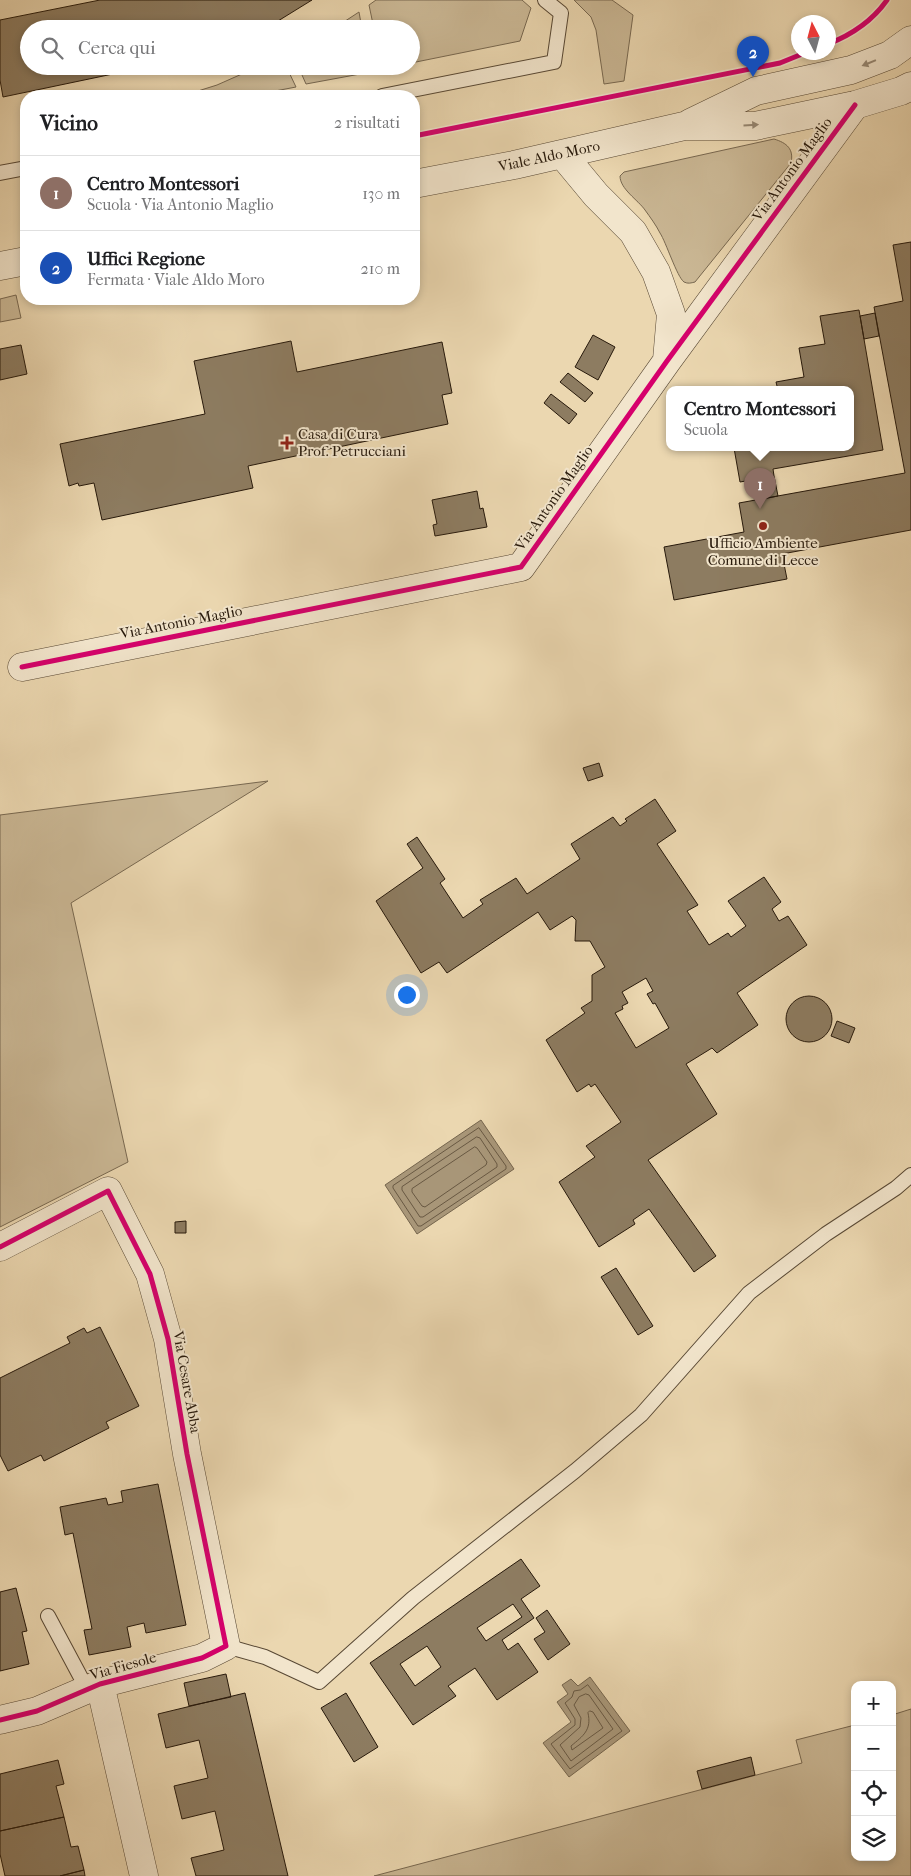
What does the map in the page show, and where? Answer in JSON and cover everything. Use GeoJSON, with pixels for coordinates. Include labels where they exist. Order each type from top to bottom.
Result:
{"type":"FeatureCollection","features":[{"type":"Feature","properties":{"kind":"street","name":"Viale Aldo Moro"},"geometry":{"type":"LineString","coordinates":[[684,126],[756,91],[851,70],[890,55],[911,40]]}},
{"type":"Feature","properties":{"kind":"street","name":"Viale Aldo Moro"},"geometry":{"type":"LineString","coordinates":[[420,183],[562,154],[684,126],[755,126],[854,105],[901,91],[911,86]]}},
{"type":"Feature","properties":{"kind":"street","name":"Via Antonio Maglio"},"geometry":{"type":"LineString","coordinates":[[22,667],[520,567],[667,361],[854,105]]}},
{"type":"Feature","properties":{"kind":"street"},"geometry":{"type":"LineString","coordinates":[[562,154],[596,195],[634,232],[656,272],[671,314],[667,361]]}},
{"type":"Feature","properties":{"kind":"street"},"geometry":{"type":"LineString","coordinates":[[0,266],[20,262]]}},
{"type":"Feature","properties":{"kind":"street","name":"Via Cesare Abba"},"geometry":{"type":"LineString","coordinates":[[0,1247],[108,1191],[150,1274],[168,1339],[187,1454],[226,1646]]}},
{"type":"Feature","properties":{"kind":"street","name":"Via Fiesole"},"geometry":{"type":"LineString","coordinates":[[0,1720],[37,1711],[93,1687],[202,1658],[226,1646]]}},
{"type":"Feature","properties":{"kind":"street","name":"Via Fiesole"},"geometry":{"type":"LineString","coordinates":[[93,1687],[144,1876]]}},
{"type":"Feature","properties":{"kind":"lane"},"geometry":{"type":"LineString","coordinates":[[412,90],[554,62],[561,13],[545,0]]}},
{"type":"Feature","properties":{"kind":"lane"},"geometry":{"type":"LineString","coordinates":[[0,173],[20,169]]}},
{"type":"Feature","properties":{"kind":"lane"},"geometry":{"type":"LineString","coordinates":[[226,1646],[265,1657],[319,1682],[413,1598],[575,1471],[641,1415],[749,1293],[826,1234],[896,1188],[911,1175]]}},
{"type":"Feature","properties":{"kind":"lane"},"geometry":{"type":"LineString","coordinates":[[48,1616],[93,1687]]}},
{"type":"Feature","properties":{"kind":"shaded area"},"geometry":{"type":"Polygon","coordinates":[[[376,0],[522,0],[531,8],[520,41],[420,61],[420,20],[372,20],[369,5],[376,0]]]}},
{"type":"Feature","properties":{"kind":"shaded area"},"geometry":{"type":"Polygon","coordinates":[[[574,0],[612,0],[633,15],[624,81],[604,84],[596,30],[591,17],[574,0]]]}},
{"type":"Feature","properties":{"kind":"shaded area"},"geometry":{"type":"Polygon","coordinates":[[[359,12],[360,20],[347,20],[359,12]]]}},
{"type":"Feature","properties":{"kind":"shaded area"},"geometry":{"type":"Polygon","coordinates":[[[240,75],[290,75],[296,87],[280,90],[201,90],[240,75]]]}},
{"type":"Feature","properties":{"kind":"shaded area"},"geometry":{"type":"Polygon","coordinates":[[[302,75],[355,75],[306,84],[302,75]]]}},
{"type":"Feature","properties":{"kind":"shaded area"},"geometry":{"type":"Polygon","coordinates":[[[774,139],[783,142],[789,147],[792,158],[791,163],[695,282],[684,282],[678,274],[657,227],[642,206],[626,190],[620,176],[624,172],[774,139]]]}},
{"type":"Feature","properties":{"kind":"shaded area"},"geometry":{"type":"Polygon","coordinates":[[[16,295],[21,318],[0,322],[0,299],[16,295]]]}},
{"type":"Feature","properties":{"kind":"shaded area"},"geometry":{"type":"Polygon","coordinates":[[[268,781],[71,903],[128,1162],[0,1227],[0,815],[268,781]]]}},
{"type":"Feature","properties":{"kind":"shaded area"},"geometry":{"type":"Polygon","coordinates":[[[911,1709],[911,1876],[374,1876],[802,1763],[796,1740],[851,1726],[851,1861],[896,1861],[896,1714],[911,1709]]]}},
{"type":"Feature","properties":{"kind":"water"},"geometry":{"type":"Polygon","coordinates":[[[481,1120],[514,1169],[417,1234],[385,1185],[481,1120]]]}},
{"type":"Feature","properties":{"kind":"water"},"geometry":{"type":"Polygon","coordinates":[[[590,1677],[630,1731],[569,1777],[543,1743],[571,1722],[557,1702],[568,1694],[562,1685],[571,1679],[578,1686],[590,1677]]]}},
{"type":"Feature","properties":{"kind":"building"},"geometry":{"type":"Polygon","coordinates":[[[100,0],[312,0],[280,20],[20,20],[20,75],[108,75],[36,90],[20,90],[20,93],[3,97],[0,80],[0,20],[100,0]]]}},
{"type":"Feature","properties":{"kind":"building"},"geometry":{"type":"Polygon","coordinates":[[[911,242],[911,530],[782,554],[787,579],[674,600],[664,547],[744,532],[739,503],[905,473],[874,307],[903,301],[893,245],[911,242]]]}},
{"type":"Feature","properties":{"kind":"building"},"geometry":{"type":"Polygon","coordinates":[[[859,310],[883,450],[773,469],[774,476],[740,482],[735,451],[854,451],[854,386],[777,386],[776,382],[804,377],[799,348],[825,344],[820,316],[859,310]]]}},
{"type":"Feature","properties":{"kind":"building"},"geometry":{"type":"Polygon","coordinates":[[[875,313],[879,336],[864,339],[860,316],[875,313]]]}},
{"type":"Feature","properties":{"kind":"building"},"geometry":{"type":"Polygon","coordinates":[[[593,335],[615,347],[598,380],[575,367],[593,335]]]}},
{"type":"Feature","properties":{"kind":"building"},"geometry":{"type":"Polygon","coordinates":[[[291,341],[297,372],[442,342],[452,393],[442,395],[448,424],[248,466],[253,488],[102,520],[94,483],[79,486],[78,483],[69,486],[60,444],[205,414],[194,361],[291,341]]]}},
{"type":"Feature","properties":{"kind":"building"},"geometry":{"type":"Polygon","coordinates":[[[21,345],[27,374],[0,380],[0,349],[21,345]]]}},
{"type":"Feature","properties":{"kind":"building"},"geometry":{"type":"Polygon","coordinates":[[[568,373],[593,393],[585,402],[560,382],[568,373]]]}},
{"type":"Feature","properties":{"kind":"building"},"geometry":{"type":"Polygon","coordinates":[[[551,394],[577,414],[569,424],[544,403],[551,394]]]}},
{"type":"Feature","properties":{"kind":"building"},"geometry":{"type":"Polygon","coordinates":[[[774,476],[778,496],[758,500],[754,479],[774,476]]]}},
{"type":"Feature","properties":{"kind":"building"},"geometry":{"type":"Polygon","coordinates":[[[477,491],[480,509],[483,508],[487,527],[435,536],[433,525],[437,524],[432,500],[477,491]]]}},
{"type":"Feature","properties":{"kind":"building"},"geometry":{"type":"Polygon","coordinates":[[[599,763],[603,776],[588,781],[583,768],[599,763]]]}},
{"type":"Feature","properties":{"kind":"building"},"geometry":{"type":"Polygon","coordinates":[[[655,799],[676,831],[657,844],[698,905],[687,911],[709,945],[728,933],[731,937],[746,926],[728,901],[764,877],[781,902],[772,909],[779,921],[788,916],[807,945],[737,993],[758,1025],[717,1053],[712,1048],[686,1064],[717,1114],[648,1160],[716,1256],[694,1272],[649,1209],[633,1220],[635,1224],[599,1247],[559,1182],[595,1157],[586,1146],[621,1122],[595,1084],[591,1087],[589,1084],[577,1092],[546,1040],[585,1013],[581,1008],[592,1001],[592,975],[605,967],[590,941],[575,941],[576,920],[572,916],[550,930],[538,912],[447,973],[439,962],[421,973],[376,901],[423,868],[407,844],[417,837],[445,879],[440,883],[463,918],[483,904],[480,900],[516,878],[527,894],[580,859],[571,844],[613,817],[620,826],[627,821],[625,819],[655,799]],[[646,978],[622,992],[628,1003],[622,1006],[623,1009],[615,1013],[636,1048],[669,1028],[655,1003],[653,1004],[647,994],[653,991],[646,978]]]}},
{"type":"Feature","properties":{"kind":"building"},"geometry":{"type":"Polygon","coordinates":[[[809,996],[822,1000],[828,1006],[832,1019],[828,1032],[822,1038],[809,1042],[796,1038],[790,1032],[786,1019],[790,1006],[796,1000],[809,996]]]}},
{"type":"Feature","properties":{"kind":"building"},"geometry":{"type":"Polygon","coordinates":[[[837,1021],[855,1028],[849,1043],[831,1036],[837,1021]]]}},
{"type":"Feature","properties":{"kind":"building"},"geometry":{"type":"Polygon","coordinates":[[[186,1221],[186,1233],[175,1233],[175,1222],[186,1221]]]}},
{"type":"Feature","properties":{"kind":"building"},"geometry":{"type":"Polygon","coordinates":[[[616,1268],[653,1326],[638,1335],[601,1277],[616,1268]]]}},
{"type":"Feature","properties":{"kind":"building"},"geometry":{"type":"Polygon","coordinates":[[[100,1327],[139,1406],[106,1422],[109,1428],[44,1461],[41,1455],[8,1471],[0,1455],[0,1378],[70,1343],[67,1337],[84,1328],[87,1333],[100,1327]]]}},
{"type":"Feature","properties":{"kind":"building"},"geometry":{"type":"Polygon","coordinates":[[[158,1484],[186,1625],[146,1633],[144,1623],[127,1627],[131,1647],[89,1655],[84,1630],[92,1629],[73,1533],[65,1535],[60,1507],[106,1498],[108,1505],[123,1502],[121,1491],[158,1484]]]}},
{"type":"Feature","properties":{"kind":"building"},"geometry":{"type":"Polygon","coordinates":[[[521,1559],[540,1586],[521,1599],[534,1618],[502,1640],[508,1650],[518,1643],[538,1672],[497,1700],[475,1668],[448,1686],[456,1696],[413,1725],[370,1663],[521,1559]],[[513,1604],[477,1628],[486,1641],[522,1617],[513,1604]],[[427,1646],[400,1664],[415,1686],[441,1667],[427,1646]]]}},
{"type":"Feature","properties":{"kind":"building"},"geometry":{"type":"Polygon","coordinates":[[[16,1588],[27,1631],[22,1632],[29,1664],[0,1671],[0,1592],[16,1588]]]}},
{"type":"Feature","properties":{"kind":"building"},"geometry":{"type":"Polygon","coordinates":[[[547,1610],[570,1644],[548,1660],[534,1639],[545,1632],[536,1618],[547,1610]]]}},
{"type":"Feature","properties":{"kind":"building"},"geometry":{"type":"Polygon","coordinates":[[[226,1674],[231,1697],[189,1706],[184,1683],[226,1674]]]}},
{"type":"Feature","properties":{"kind":"building"},"geometry":{"type":"Polygon","coordinates":[[[245,1693],[288,1876],[196,1876],[191,1858],[224,1850],[215,1811],[182,1819],[174,1786],[208,1778],[199,1740],[166,1748],[158,1714],[245,1693]]]}},
{"type":"Feature","properties":{"kind":"building"},"geometry":{"type":"Polygon","coordinates":[[[346,1693],[378,1747],[354,1762],[321,1708],[346,1693]]]}},
{"type":"Feature","properties":{"kind":"building"},"geometry":{"type":"Polygon","coordinates":[[[751,1757],[755,1775],[702,1789],[697,1771],[751,1757]]]}},
{"type":"Feature","properties":{"kind":"building"},"geometry":{"type":"Polygon","coordinates":[[[58,1760],[64,1784],[56,1786],[64,1817],[0,1831],[0,1774],[58,1760]]]}},
{"type":"Feature","properties":{"kind":"building"},"geometry":{"type":"Polygon","coordinates":[[[64,1817],[71,1847],[78,1846],[84,1870],[60,1876],[5,1876],[0,1854],[0,1831],[64,1817]]]}},
{"type":"Feature","properties":{"kind":"building"},"geometry":{"type":"Polygon","coordinates":[[[84,1870],[85,1876],[60,1876],[84,1870]]]}},
{"type":"Feature","properties":{"kind":"cycle path"},"geometry":{"type":"LineString","coordinates":[[836,40],[861,26],[887,0]]}},
{"type":"Feature","properties":{"kind":"cycle path"},"geometry":{"type":"LineString","coordinates":[[420,135],[780,63],[791,59]]}},
{"type":"Feature","properties":{"kind":"cycle path"},"geometry":{"type":"LineString","coordinates":[[22,667],[521,567],[667,361],[855,105]]}},
{"type":"Feature","properties":{"kind":"cycle path"},"geometry":{"type":"LineString","coordinates":[[0,1247],[108,1191],[150,1274],[168,1339],[187,1454],[226,1646],[202,1658],[100,1684],[37,1711],[0,1720]]}},
{"type":"Feature","properties":{"kind":"place","name":"Uffici Regione"},"geometry":{"type":"Point","coordinates":[753,77]}},
{"type":"Feature","properties":{"kind":"place","name":"Casa di Cura Prof. Petrucciani"},"geometry":{"type":"Point","coordinates":[287,443]}},
{"type":"Feature","properties":{"kind":"place","name":"Centro Montessori"},"geometry":{"type":"Point","coordinates":[760,509]}},
{"type":"Feature","properties":{"kind":"place","name":"Ufficio Ambiente Comune di Lecce"},"geometry":{"type":"Point","coordinates":[763,526]}}]}
